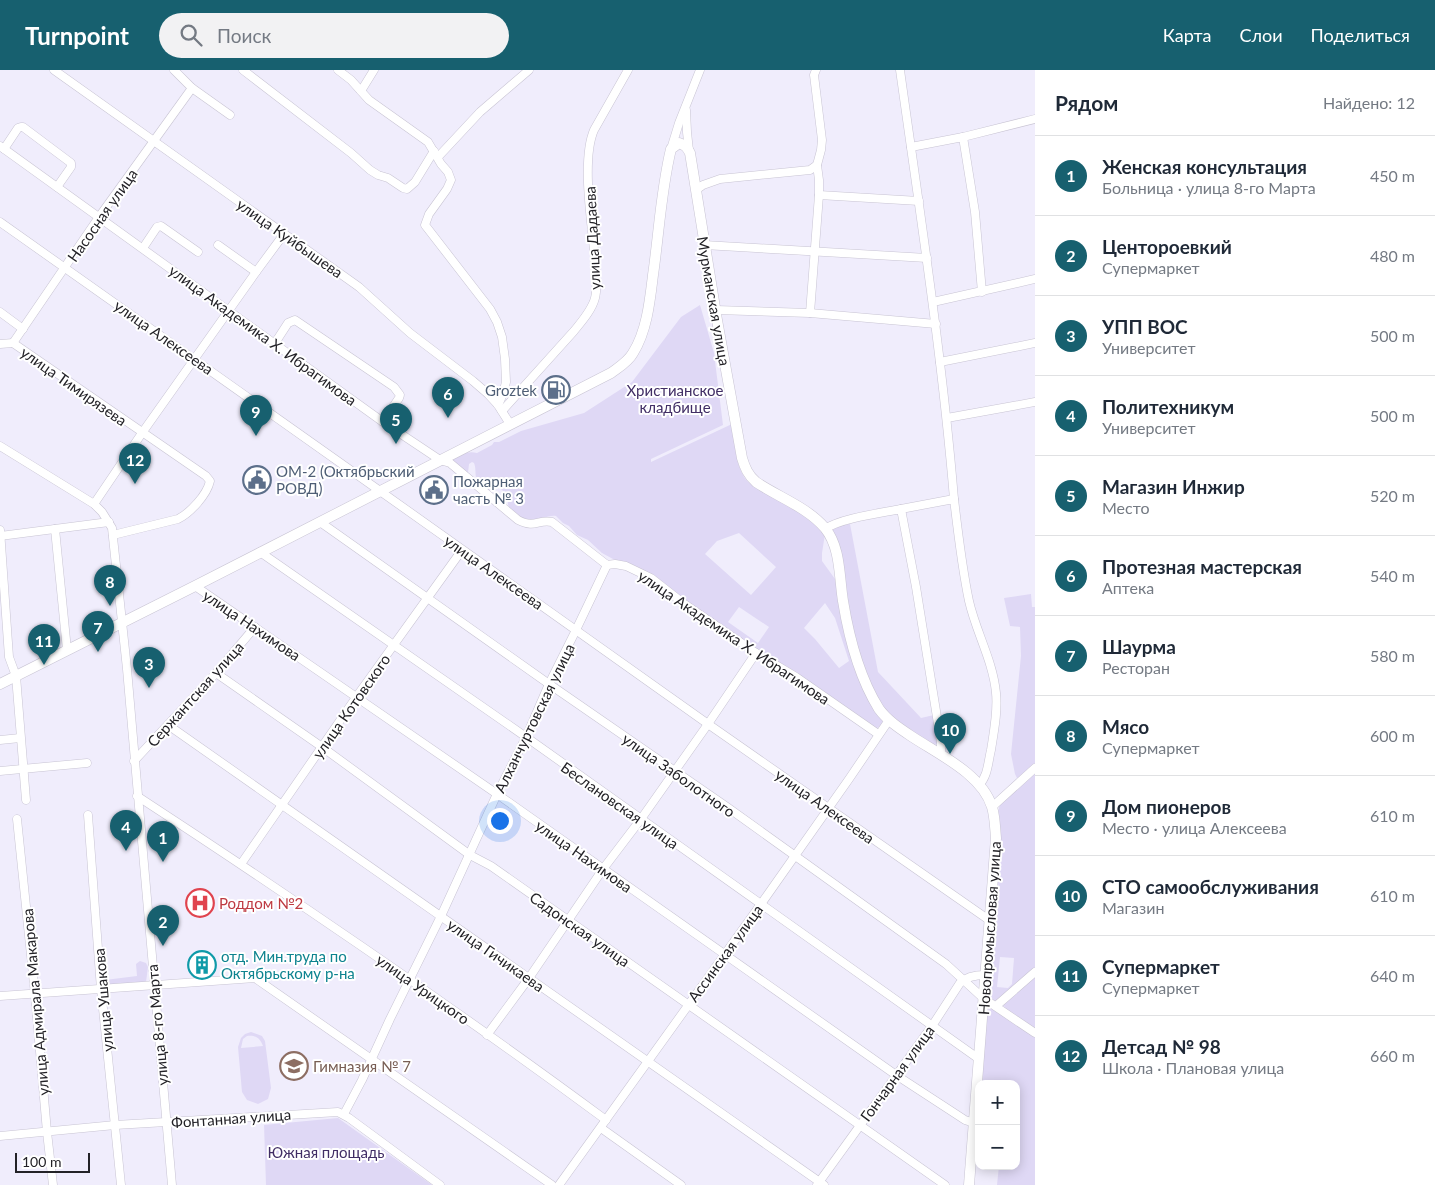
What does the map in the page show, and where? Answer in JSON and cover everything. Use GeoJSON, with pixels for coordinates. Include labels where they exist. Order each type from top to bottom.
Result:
{"type":"FeatureCollection","features":[{"type":"Feature","properties":{"kind":"main road"},"geometry":{"type":"LineString","coordinates":[[0,684],[610,373],[626,362],[633,354],[641,335],[650,299],[671,149],[679,143],[687,148],[690,153]]}},
{"type":"Feature","properties":{"kind":"main road","name":"Мурманская улица"},"geometry":{"type":"LineString","coordinates":[[690,153],[704,245],[745,468],[756,482],[802,509],[817,520],[825,529],[833,543],[837,556],[843,602],[859,667],[872,697],[889,720]]}},
{"type":"Feature","properties":{"kind":"main road","name":"Новопромысловая улица"},"geometry":{"type":"LineString","coordinates":[[889,720],[958,766],[979,785],[992,807],[996,838],[969,1185]]}},
{"type":"Feature","properties":{"kind":"street","name":"улица Куйбышева"},"geometry":{"type":"LineString","coordinates":[[54,70],[358,287],[410,333],[473,381],[500,408],[510,424]]}},
{"type":"Feature","properties":{"kind":"street"},"geometry":{"type":"LineString","coordinates":[[174,70],[192,88],[230,115]]}},
{"type":"Feature","properties":{"kind":"street"},"geometry":{"type":"LineString","coordinates":[[243,70],[378,175],[388,178],[407,189],[415,182],[436,154],[480,112],[530,70]]}},
{"type":"Feature","properties":{"kind":"street"},"geometry":{"type":"LineString","coordinates":[[338,70],[376,106],[428,142],[448,172],[451,180],[447,189],[429,214],[425,225],[490,309],[497,322],[502,337],[506,382],[500,408]]}},
{"type":"Feature","properties":{"kind":"street"},"geometry":{"type":"LineString","coordinates":[[361,91],[374,70]]}},
{"type":"Feature","properties":{"kind":"street","name":"улица Дадаева"},"geometry":{"type":"LineString","coordinates":[[500,408],[574,331],[595,300],[597,282],[588,176],[590,139],[628,70]]}},
{"type":"Feature","properties":{"kind":"street"},"geometry":{"type":"LineString","coordinates":[[671,149],[688,98],[700,70]]}},
{"type":"Feature","properties":{"kind":"street"},"geometry":{"type":"LineString","coordinates":[[900,70],[948,418],[954,499],[962,564],[969,602],[995,682],[997,704],[993,732],[986,773],[979,785]]}},
{"type":"Feature","properties":{"kind":"street"},"geometry":{"type":"LineString","coordinates":[[810,313],[819,195],[817,165],[822,140],[815,73]]}},
{"type":"Feature","properties":{"kind":"street","name":"Насосная улица"},"geometry":{"type":"LineString","coordinates":[[13,343],[99,217],[192,88]]}},
{"type":"Feature","properties":{"kind":"street"},"geometry":{"type":"LineString","coordinates":[[688,98],[686,115],[690,153]]}},
{"type":"Feature","properties":{"kind":"street"},"geometry":{"type":"LineString","coordinates":[[911,147],[963,137],[1035,119]]}},
{"type":"Feature","properties":{"kind":"street"},"geometry":{"type":"LineString","coordinates":[[2,148],[18,128],[23,127],[71,163],[71,167],[57,187]]}},
{"type":"Feature","properties":{"kind":"street"},"geometry":{"type":"LineString","coordinates":[[963,137],[975,212],[982,292]]}},
{"type":"Feature","properties":{"kind":"street","name":"улица Академика Х. Ибрагимова"},"geometry":{"type":"LineString","coordinates":[[2,148],[383,422],[440,460],[450,463],[518,520],[527,525],[546,521],[552,522],[607,564],[626,566],[651,578],[683,603],[756,653],[796,677],[878,734]]}},
{"type":"Feature","properties":{"kind":"street"},"geometry":{"type":"LineString","coordinates":[[696,190],[720,179],[810,170],[817,165]]}},
{"type":"Feature","properties":{"kind":"street"},"geometry":{"type":"LineString","coordinates":[[819,195],[919,201]]}},
{"type":"Feature","properties":{"kind":"street","name":"улица Алексеева"},"geometry":{"type":"LineString","coordinates":[[0,222],[708,724],[989,920]]}},
{"type":"Feature","properties":{"kind":"street"},"geometry":{"type":"LineString","coordinates":[[143,248],[158,227],[161,226],[198,252]]}},
{"type":"Feature","properties":{"kind":"street"},"geometry":{"type":"LineString","coordinates":[[94,504],[142,432],[284,234]]}},
{"type":"Feature","properties":{"kind":"street"},"geometry":{"type":"LineString","coordinates":[[218,245],[256,272]]}},
{"type":"Feature","properties":{"kind":"street"},"geometry":{"type":"LineString","coordinates":[[704,245],[927,258]]}},
{"type":"Feature","properties":{"kind":"street"},"geometry":{"type":"LineString","coordinates":[[933,302],[1035,280]]}},
{"type":"Feature","properties":{"kind":"street"},"geometry":{"type":"LineString","coordinates":[[716,310],[810,313],[936,324]]}},
{"type":"Feature","properties":{"kind":"street","name":"улица Тимирязева"},"geometry":{"type":"LineString","coordinates":[[0,312],[23,329]]}},
{"type":"Feature","properties":{"kind":"street"},"geometry":{"type":"LineString","coordinates":[[275,343],[288,323],[294,320],[394,387],[400,395],[383,422]]}},
{"type":"Feature","properties":{"kind":"street"},"geometry":{"type":"LineString","coordinates":[[940,362],[1035,342]]}},
{"type":"Feature","properties":{"kind":"street"},"geometry":{"type":"LineString","coordinates":[[0,344],[13,343]]}},
{"type":"Feature","properties":{"kind":"street","name":"улица Тимирязева"},"geometry":{"type":"LineString","coordinates":[[13,343],[206,476],[210,481],[208,487],[190,512],[184,516],[113,535]]}},
{"type":"Feature","properties":{"kind":"street"},"geometry":{"type":"LineString","coordinates":[[948,418],[1035,402]]}},
{"type":"Feature","properties":{"kind":"street","name":"улица 8-го Марта"},"geometry":{"type":"LineString","coordinates":[[0,446],[94,504],[109,522],[113,535],[172,1185]]}},
{"type":"Feature","properties":{"kind":"street"},"geometry":{"type":"LineString","coordinates":[[825,529],[830,525],[842,522],[954,499]]}},
{"type":"Feature","properties":{"kind":"street"},"geometry":{"type":"LineString","coordinates":[[901,509],[916,587],[941,742],[941,755]]}},
{"type":"Feature","properties":{"kind":"street"},"geometry":{"type":"LineString","coordinates":[[0,536],[109,522]]}},
{"type":"Feature","properties":{"kind":"street","name":"улица Заболотного"},"geometry":{"type":"LineString","coordinates":[[320,522],[795,856],[946,964],[984,998],[1035,1033]]}},
{"type":"Feature","properties":{"kind":"street"},"geometry":{"type":"LineString","coordinates":[[55,529],[67,650]]}},
{"type":"Feature","properties":{"kind":"street"},"geometry":{"type":"LineString","coordinates":[[0,530],[9,657],[16,676],[26,800]]}},
{"type":"Feature","properties":{"kind":"street","name":"улица Котовского"},"geometry":{"type":"LineString","coordinates":[[241,864],[357,696],[462,550]]}},
{"type":"Feature","properties":{"kind":"street","name":"Беслановская улица"},"geometry":{"type":"LineString","coordinates":[[260,552],[526,737],[979,1059]]}},
{"type":"Feature","properties":{"kind":"street","name":"Алханчуртовская улица"},"geometry":{"type":"LineString","coordinates":[[344,1114],[441,916],[607,564]]}},
{"type":"Feature","properties":{"kind":"street","name":"улица Нахимова"},"geometry":{"type":"LineString","coordinates":[[195,586],[357,696],[896,1075],[965,1120],[974,1123]]}},
{"type":"Feature","properties":{"kind":"street","name":"Сержантская улица"},"geometry":{"type":"LineString","coordinates":[[134,761],[216,673],[255,627]]}},
{"type":"Feature","properties":{"kind":"street"},"geometry":{"type":"LineString","coordinates":[[487,1035],[529,978],[603,869],[708,724],[756,653]]}},
{"type":"Feature","properties":{"kind":"street","name":"Садонская улица"},"geometry":{"type":"LineString","coordinates":[[216,673],[470,854],[491,866],[945,1185]]}},
{"type":"Feature","properties":{"kind":"street","name":"Ассинская улица"},"geometry":{"type":"LineString","coordinates":[[559,1185],[761,904],[889,720]]}},
{"type":"Feature","properties":{"kind":"street","name":"улица Гичикаева"},"geometry":{"type":"LineString","coordinates":[[168,725],[648,1061],[820,1184]]}},
{"type":"Feature","properties":{"kind":"street"},"geometry":{"type":"LineString","coordinates":[[0,740],[20,738]]}},
{"type":"Feature","properties":{"kind":"street"},"geometry":{"type":"LineString","coordinates":[[0,770],[87,764]]}},
{"type":"Feature","properties":{"kind":"street"},"geometry":{"type":"LineString","coordinates":[[992,807],[1035,768]]}},
{"type":"Feature","properties":{"kind":"street","name":"улица Урицкого"},"geometry":{"type":"LineString","coordinates":[[137,796],[241,864],[410,980],[606,1120]]}},
{"type":"Feature","properties":{"kind":"street","name":"улица Ушакова"},"geometry":{"type":"LineString","coordinates":[[88,815],[120,1185]]}},
{"type":"Feature","properties":{"kind":"street","name":"улица Адмирала Макарова"},"geometry":{"type":"LineString","coordinates":[[17,820],[53,1185]]}},
{"type":"Feature","properties":{"kind":"street"},"geometry":{"type":"LineString","coordinates":[[996,1006],[1035,972]]}},
{"type":"Feature","properties":{"kind":"street"},"geometry":{"type":"LineString","coordinates":[[964,980],[985,974]]}},
{"type":"Feature","properties":{"kind":"street"},"geometry":{"type":"LineString","coordinates":[[0,996],[255,978],[552,1185]]}},
{"type":"Feature","properties":{"kind":"street","name":"Гончарная улица"},"geometry":{"type":"LineString","coordinates":[[820,1184],[859,1126],[964,980]]}},
{"type":"Feature","properties":{"kind":"street","name":"Фонтанная улица"},"geometry":{"type":"LineString","coordinates":[[0,1136],[115,1125],[332,1111],[344,1114]]}},
{"type":"Feature","properties":{"kind":"street"},"geometry":{"type":"LineString","coordinates":[[344,1114],[440,1185]]}},
{"type":"Feature","properties":{"kind":"street"},"geometry":{"type":"LineString","coordinates":[[601,1128],[681,1185]]}},
{"type":"Feature","properties":{"kind":"green space","name":"Христианское кладбище"},"geometry":{"type":"Polygon","coordinates":[[[700,305],[714,353],[723,425],[651,459],[651,462],[732,424],[737,458],[741,471],[748,482],[761,491],[793,507],[817,524],[825,534],[822,561],[837,584],[842,613],[883,720],[882,725],[877,728],[874,728],[747,645],[645,571],[602,553],[588,540],[577,535],[556,516],[532,521],[518,516],[508,505],[509,497],[492,480],[489,491],[479,483],[474,463],[469,464],[467,474],[452,461],[452,459],[464,453],[477,453],[494,442],[499,442],[521,431],[584,413],[632,382],[681,317],[700,305]],[[739,533],[717,541],[705,554],[751,595],[776,567],[739,533]],[[825,603],[804,628],[839,668],[849,661],[835,618],[825,603]],[[739,607],[728,622],[758,643],[769,627],[739,607]]]}},
{"type":"Feature","properties":{"kind":"green space"},"geometry":{"type":"Polygon","coordinates":[[[850,524],[878,672],[921,718],[934,715],[938,743],[935,745],[930,744],[885,712],[862,667],[832,532],[837,526],[850,524]]]}},
{"type":"Feature","properties":{"kind":"green space"},"geometry":{"type":"Polygon","coordinates":[[[1031,594],[1032,607],[1035,607],[1035,766],[1018,780],[1011,754],[1021,656],[1020,627],[1010,626],[1004,598],[1031,594]]]}},
{"type":"Feature","properties":{"kind":"green space"},"geometry":{"type":"Polygon","coordinates":[[[1035,771],[1035,968],[997,1001],[991,999],[989,992],[999,824],[998,812],[1000,804],[1035,771]],[[1000,957],[997,987],[1008,988],[1012,984],[1014,958],[1000,957]]]}},
{"type":"Feature","properties":{"kind":"green space"},"geometry":{"type":"Polygon","coordinates":[[[140,961],[146,963],[148,967],[146,982],[104,986],[102,981],[105,980],[137,976],[136,964],[140,961]]]}},
{"type":"Feature","properties":{"kind":"green space"},"geometry":{"type":"Polygon","coordinates":[[[1035,974],[1035,1030],[1008,1011],[1003,1005],[1035,974]]]}},
{"type":"Feature","properties":{"kind":"green space"},"geometry":{"type":"Polygon","coordinates":[[[993,1007],[1035,1036],[1035,1185],[997,1185],[999,1170],[1020,1170],[1020,1080],[980,1080],[986,1011],[993,1007]]]}},
{"type":"Feature","properties":{"kind":"green space"},"geometry":{"type":"Polygon","coordinates":[[[251,1032],[262,1036],[265,1041],[271,1088],[268,1099],[258,1104],[247,1100],[242,1092],[238,1047],[241,1038],[251,1032]],[[247,1036],[243,1039],[241,1048],[263,1046],[257,1038],[247,1036]]]}},
{"type":"Feature","properties":{"kind":"green space","name":"Южная площадь"},"geometry":{"type":"Polygon","coordinates":[[[338,1118],[432,1185],[266,1185],[264,1125],[338,1118]]]}},
{"type":"Feature","properties":{"kind":"place","name":"Groztek"},"geometry":{"type":"Point","coordinates":[556,390]}},
{"type":"Feature","properties":{"kind":"place","name":"Протезная мастерская"},"geometry":{"type":"Point","coordinates":[448,418]}},
{"type":"Feature","properties":{"kind":"place","name":"Дом пионеров"},"geometry":{"type":"Point","coordinates":[256,436]}},
{"type":"Feature","properties":{"kind":"place","name":"Магазин Инжир"},"geometry":{"type":"Point","coordinates":[396,444]}},
{"type":"Feature","properties":{"kind":"place","name":"ОМ-2 (Октябрьский РОВД)"},"geometry":{"type":"Point","coordinates":[257,480]}},
{"type":"Feature","properties":{"kind":"place","name":"Детсад № 98"},"geometry":{"type":"Point","coordinates":[135,484]}},
{"type":"Feature","properties":{"kind":"place","name":"Пожарная часть № 3"},"geometry":{"type":"Point","coordinates":[434,490]}},
{"type":"Feature","properties":{"kind":"place","name":"Мясо"},"geometry":{"type":"Point","coordinates":[110,606]}},
{"type":"Feature","properties":{"kind":"place","name":"Шаурма"},"geometry":{"type":"Point","coordinates":[98,652]}},
{"type":"Feature","properties":{"kind":"place","name":"Супермаркет"},"geometry":{"type":"Point","coordinates":[44,665]}},
{"type":"Feature","properties":{"kind":"place","name":"УПП ВОС"},"geometry":{"type":"Point","coordinates":[149,688]}},
{"type":"Feature","properties":{"kind":"place","name":"СТО самообслуживания"},"geometry":{"type":"Point","coordinates":[950,754]}},
{"type":"Feature","properties":{"kind":"place","name":"Политехникум"},"geometry":{"type":"Point","coordinates":[126,851]}},
{"type":"Feature","properties":{"kind":"place","name":"Женская консультация"},"geometry":{"type":"Point","coordinates":[163,862]}},
{"type":"Feature","properties":{"kind":"place","name":"Роддом №2"},"geometry":{"type":"Point","coordinates":[200,903]}},
{"type":"Feature","properties":{"kind":"place","name":"Центороевкий"},"geometry":{"type":"Point","coordinates":[163,946]}},
{"type":"Feature","properties":{"kind":"place","name":"отд. Мин.труда по Октябрьскому р-на"},"geometry":{"type":"Point","coordinates":[202,965]}},
{"type":"Feature","properties":{"kind":"place","name":"Гимназия № 7"},"geometry":{"type":"Point","coordinates":[294,1066]}}]}
